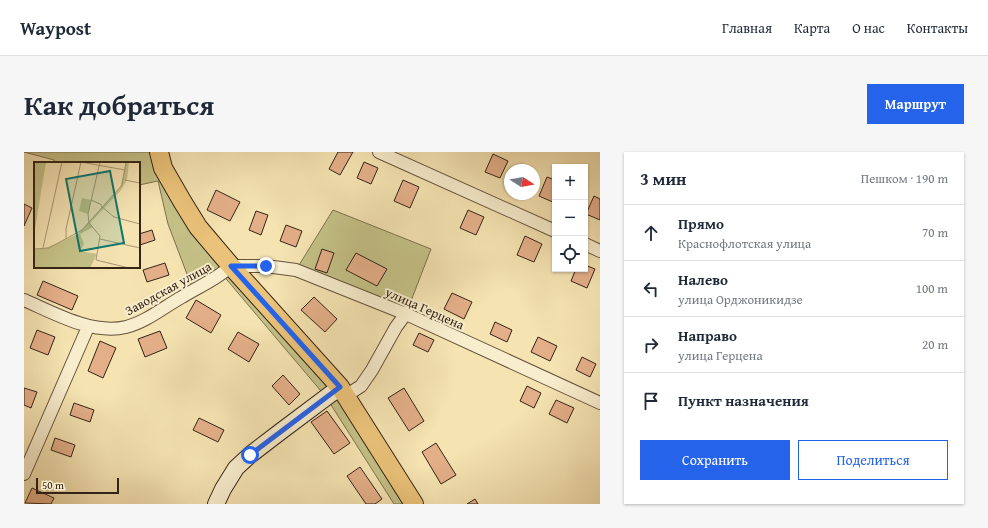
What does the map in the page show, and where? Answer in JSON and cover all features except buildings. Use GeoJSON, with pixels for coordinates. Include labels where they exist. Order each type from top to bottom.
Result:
{"type":"FeatureCollection","features":[{"type":"Feature","properties":{"kind":"main road"},"geometry":{"type":"LineString","coordinates":[[159,152],[163,168],[198,227],[343,391],[414,504]]}},
{"type":"Feature","properties":{"kind":"street"},"geometry":{"type":"LineString","coordinates":[[379,152],[552,230]]}},
{"type":"Feature","properties":{"kind":"street"},"geometry":{"type":"LineString","coordinates":[[588,245],[600,251]]}},
{"type":"Feature","properties":{"kind":"street","name":"улица Герцена"},"geometry":{"type":"LineString","coordinates":[[231,266],[266,266],[296,270],[406,313],[600,402]]}},
{"type":"Feature","properties":{"kind":"street","name":"Заводская улица"},"geometry":{"type":"LineString","coordinates":[[24,300],[88,327],[111,329],[126,327],[150,317],[222,274],[231,266]]}},
{"type":"Feature","properties":{"kind":"street"},"geometry":{"type":"LineString","coordinates":[[216,504],[223,489],[236,469],[245,459],[280,432],[343,391],[361,386],[406,313]]}},
{"type":"Feature","properties":{"kind":"street"},"geometry":{"type":"LineString","coordinates":[[24,474],[88,327]]}},
{"type":"Feature","properties":{"kind":"shaded area"},"geometry":{"type":"Polygon","coordinates":[[[24,152],[159,152],[182,201],[340,387],[414,504],[394,504],[326,397],[222,274],[193,290],[168,224],[158,181],[140,185],[140,162],[55,162],[54,160],[24,152]]]}},
{"type":"Feature","properties":{"kind":"shaded area"},"geometry":{"type":"Polygon","coordinates":[[[333,210],[431,249],[406,314],[296,270],[333,210]]]}},
{"type":"Feature","properties":{"kind":"route"},"geometry":{"type":"LineString","coordinates":[[250,455],[340,387],[231,266],[266,266]]}}]}
